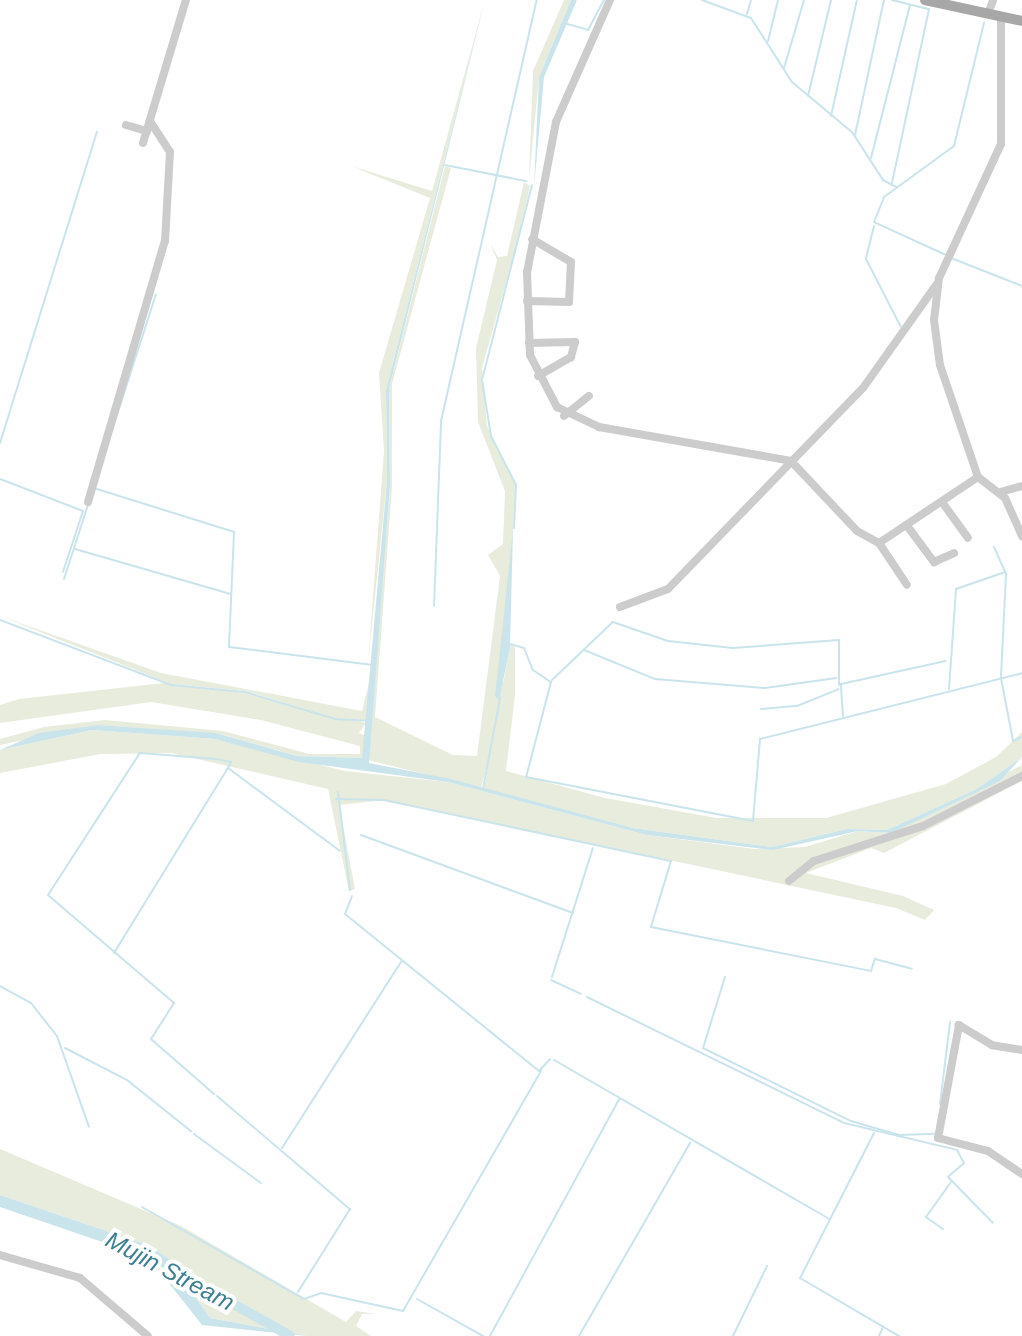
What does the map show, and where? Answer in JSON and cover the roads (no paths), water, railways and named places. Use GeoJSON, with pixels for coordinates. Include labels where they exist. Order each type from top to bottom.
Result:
{"type":"FeatureCollection","features":[{"type":"Feature","properties":{"kind":"main road"},"geometry":{"type":"LineString","coordinates":[[925,0],[1022,21]]}},
{"type":"Feature","properties":{"kind":"street"},"geometry":{"type":"LineString","coordinates":[[143,143],[186,0]]}},
{"type":"Feature","properties":{"kind":"street"},"geometry":{"type":"LineString","coordinates":[[610,0],[556,122],[532,239],[527,301],[529,343],[538,376],[564,416],[791,461],[857,531],[879,543],[907,585]]}},
{"type":"Feature","properties":{"kind":"street"},"geometry":{"type":"LineString","coordinates":[[988,14],[993,0]]}},
{"type":"Feature","properties":{"kind":"street"},"geometry":{"type":"LineString","coordinates":[[620,607],[663,594],[874,375],[937,284],[1001,144],[1001,17]]}},
{"type":"Feature","properties":{"kind":"street"},"geometry":{"type":"LineString","coordinates":[[88,502],[165,241],[170,152],[150,121]]}},
{"type":"Feature","properties":{"kind":"street"},"geometry":{"type":"LineString","coordinates":[[126,125],[147,131]]}},
{"type":"Feature","properties":{"kind":"street"},"geometry":{"type":"LineString","coordinates":[[527,301],[569,302],[571,262],[532,239]]}},
{"type":"Feature","properties":{"kind":"street"},"geometry":{"type":"LineString","coordinates":[[937,284],[940,365],[978,477],[1000,492],[1022,536]]}},
{"type":"Feature","properties":{"kind":"street"},"geometry":{"type":"LineString","coordinates":[[529,343],[575,342],[571,357],[538,376]]}},
{"type":"Feature","properties":{"kind":"street"},"geometry":{"type":"LineString","coordinates":[[564,416],[589,396]]}},
{"type":"Feature","properties":{"kind":"street"},"geometry":{"type":"LineString","coordinates":[[879,543],[908,527],[978,477]]}},
{"type":"Feature","properties":{"kind":"street"},"geometry":{"type":"LineString","coordinates":[[1000,492],[1022,486]]}},
{"type":"Feature","properties":{"kind":"street"},"geometry":{"type":"LineString","coordinates":[[942,502],[968,538]]}},
{"type":"Feature","properties":{"kind":"street"},"geometry":{"type":"LineString","coordinates":[[908,527],[934,562],[954,553]]}},
{"type":"Feature","properties":{"kind":"street"},"geometry":{"type":"LineString","coordinates":[[789,881],[814,861],[923,826],[1022,776]]}},
{"type":"Feature","properties":{"kind":"street"},"geometry":{"type":"LineString","coordinates":[[1022,1050],[992,1045],[959,1025],[938,1138],[988,1151],[1022,1174]]}},
{"type":"Feature","properties":{"kind":"street"},"geometry":{"type":"LineString","coordinates":[[0,1255],[80,1278],[148,1336]]}},
{"type":"Feature","properties":{"kind":"water"},"geometry":{"type":"Polygon","coordinates":[[[485,0],[389,389],[390,485],[369,763],[451,779],[633,828],[772,847],[847,829],[887,830],[977,789],[1022,757],[1000,781],[891,833],[858,831],[773,850],[647,835],[448,782],[299,762],[215,739],[92,730],[0,750],[39,733],[98,725],[216,733],[297,756],[362,758],[387,481],[386,390],[485,0]]]}},
{"type":"Feature","properties":{"kind":"water"},"geometry":{"type":"Polygon","coordinates":[[[571,0],[577,0],[544,77],[534,187],[539,77],[571,0]]]}},
{"type":"Feature","properties":{"kind":"water"},"geometry":{"type":"Polygon","coordinates":[[[513,529],[510,647],[499,700],[495,696],[513,529]]]}},
{"type":"Feature","properties":{"kind":"water"},"geometry":{"type":"Polygon","coordinates":[[[0,1195],[148,1245],[168,1258],[210,1318],[307,1336],[202,1325],[149,1258],[0,1207],[0,1195]]]}},
{"type":"Feature","properties":{"kind":"waterway"},"geometry":{"type":"LineString","coordinates":[[434,606],[441,421],[537,0]]}},
{"type":"Feature","properties":{"kind":"waterway"},"geometry":{"type":"LineString","coordinates":[[564,23],[588,30],[604,0]]}},
{"type":"Feature","properties":{"kind":"waterway"},"geometry":{"type":"LineString","coordinates":[[702,0],[751,18],[792,82],[852,132],[883,180],[896,187]]}},
{"type":"Feature","properties":{"kind":"waterway"},"geometry":{"type":"LineString","coordinates":[[747,14],[751,0]]}},
{"type":"Feature","properties":{"kind":"waterway"},"geometry":{"type":"LineString","coordinates":[[768,41],[778,0]]}},
{"type":"Feature","properties":{"kind":"waterway"},"geometry":{"type":"LineString","coordinates":[[784,68],[804,0]]}},
{"type":"Feature","properties":{"kind":"waterway"},"geometry":{"type":"LineString","coordinates":[[808,96],[831,0]]}},
{"type":"Feature","properties":{"kind":"waterway"},"geometry":{"type":"LineString","coordinates":[[831,116],[857,0]]}},
{"type":"Feature","properties":{"kind":"waterway"},"geometry":{"type":"LineString","coordinates":[[855,135],[884,0]]}},
{"type":"Feature","properties":{"kind":"waterway"},"geometry":{"type":"LineString","coordinates":[[892,0],[929,9],[892,183]]}},
{"type":"Feature","properties":{"kind":"waterway"},"geometry":{"type":"LineString","coordinates":[[871,158],[910,5]]}},
{"type":"Feature","properties":{"kind":"waterway"},"geometry":{"type":"LineString","coordinates":[[946,255],[874,222],[884,197],[954,146],[984,23]]}},
{"type":"Feature","properties":{"kind":"waterway"},"geometry":{"type":"LineString","coordinates":[[0,443],[97,132]]}},
{"type":"Feature","properties":{"kind":"waterway"},"geometry":{"type":"LineString","coordinates":[[445,165],[526,181]]}},
{"type":"Feature","properties":{"kind":"waterway"},"geometry":{"type":"LineString","coordinates":[[514,528],[516,485],[491,436],[482,380],[532,185]]}},
{"type":"Feature","properties":{"kind":"waterway"},"geometry":{"type":"LineString","coordinates":[[874,226],[866,259],[901,327]]}},
{"type":"Feature","properties":{"kind":"waterway"},"geometry":{"type":"LineString","coordinates":[[951,258],[1022,286]]}},
{"type":"Feature","properties":{"kind":"waterway"},"geometry":{"type":"LineString","coordinates":[[64,579],[156,295]]}},
{"type":"Feature","properties":{"kind":"waterway"},"geometry":{"type":"LineString","coordinates":[[0,479],[83,511],[63,572]]}},
{"type":"Feature","properties":{"kind":"waterway"},"geometry":{"type":"LineString","coordinates":[[97,489],[234,532],[229,647],[373,665]]}},
{"type":"Feature","properties":{"kind":"waterway"},"geometry":{"type":"LineString","coordinates":[[994,547],[1006,574],[1001,678],[1013,741],[1022,737]]}},
{"type":"Feature","properties":{"kind":"waterway"},"geometry":{"type":"LineString","coordinates":[[75,549],[231,594]]}},
{"type":"Feature","properties":{"kind":"waterway"},"geometry":{"type":"LineString","coordinates":[[949,689],[956,589],[1005,572]]}},
{"type":"Feature","properties":{"kind":"waterway"},"geometry":{"type":"LineString","coordinates":[[0,620],[171,685],[245,692],[335,719],[369,721]]}},
{"type":"Feature","properties":{"kind":"waterway"},"geometry":{"type":"LineString","coordinates":[[552,680],[613,622],[668,641],[733,648],[839,640],[839,685]]}},
{"type":"Feature","properties":{"kind":"waterway"},"geometry":{"type":"LineString","coordinates":[[510,644],[524,648],[533,670],[551,682],[526,777],[753,821],[760,739],[1022,673]]}},
{"type":"Feature","properties":{"kind":"waterway"},"geometry":{"type":"LineString","coordinates":[[584,650],[655,679],[765,688],[836,678]]}},
{"type":"Feature","properties":{"kind":"waterway"},"geometry":{"type":"LineString","coordinates":[[843,716],[841,684],[946,661]]}},
{"type":"Feature","properties":{"kind":"waterway"},"geometry":{"type":"LineString","coordinates":[[761,709],[797,706],[839,689]]}},
{"type":"Feature","properties":{"kind":"waterway"},"geometry":{"type":"LineString","coordinates":[[483,789],[500,698]]}},
{"type":"Feature","properties":{"kind":"waterway"},"geometry":{"type":"LineString","coordinates":[[214,1094],[151,1039],[174,1003],[48,895],[140,753],[216,759],[231,762],[228,768]]}},
{"type":"Feature","properties":{"kind":"waterway"},"geometry":{"type":"LineString","coordinates":[[114,953],[228,768],[340,851]]}},
{"type":"Feature","properties":{"kind":"waterway"},"geometry":{"type":"LineString","coordinates":[[338,792],[350,890]]}},
{"type":"Feature","properties":{"kind":"waterway"},"geometry":{"type":"LineString","coordinates":[[336,799],[384,800],[671,861],[651,927],[871,971],[875,959],[912,969]]}},
{"type":"Feature","properties":{"kind":"waterway"},"geometry":{"type":"LineString","coordinates":[[361,835],[573,913]]}},
{"type":"Feature","properties":{"kind":"waterway"},"geometry":{"type":"LineString","coordinates":[[552,977],[593,848]]}},
{"type":"Feature","properties":{"kind":"waterway"},"geometry":{"type":"LineString","coordinates":[[352,896],[345,914],[539,1071],[550,1059]]}},
{"type":"Feature","properties":{"kind":"waterway"},"geometry":{"type":"LineString","coordinates":[[282,1148],[401,962]]}},
{"type":"Feature","properties":{"kind":"waterway"},"geometry":{"type":"LineString","coordinates":[[725,977],[703,1048],[851,1121],[899,1135],[935,1134]]}},
{"type":"Feature","properties":{"kind":"waterway"},"geometry":{"type":"LineString","coordinates":[[551,980],[581,994]]}},
{"type":"Feature","properties":{"kind":"waterway"},"geometry":{"type":"LineString","coordinates":[[0,986],[31,1003],[57,1036],[89,1127]]}},
{"type":"Feature","properties":{"kind":"waterway"},"geometry":{"type":"LineString","coordinates":[[587,997],[844,1123],[957,1150],[964,1163],[948,1177],[993,1223]]}},
{"type":"Feature","properties":{"kind":"waterway"},"geometry":{"type":"LineString","coordinates":[[940,1104],[950,1022]]}},
{"type":"Feature","properties":{"kind":"waterway"},"geometry":{"type":"LineString","coordinates":[[65,1048],[127,1080],[191,1131]]}},
{"type":"Feature","properties":{"kind":"waterway"},"geometry":{"type":"LineString","coordinates":[[554,1060],[829,1219]]}},
{"type":"Feature","properties":{"kind":"waterway"},"geometry":{"type":"LineString","coordinates":[[142,1207],[304,1299],[321,1293],[403,1311],[541,1071]]}},
{"type":"Feature","properties":{"kind":"waterway"},"geometry":{"type":"LineString","coordinates":[[217,1096],[350,1209],[298,1292]]}},
{"type":"Feature","properties":{"kind":"waterway"},"geometry":{"type":"LineString","coordinates":[[490,1336],[619,1099]]}},
{"type":"Feature","properties":{"kind":"waterway"},"geometry":{"type":"LineString","coordinates":[[874,1133],[800,1278],[899,1336]]}},
{"type":"Feature","properties":{"kind":"waterway"},"geometry":{"type":"LineString","coordinates":[[194,1134],[261,1183]]}},
{"type":"Feature","properties":{"kind":"waterway"},"geometry":{"type":"LineString","coordinates":[[579,1336],[690,1143]]}},
{"type":"Feature","properties":{"kind":"waterway"},"geometry":{"type":"LineString","coordinates":[[943,1229],[926,1217],[951,1182]]}},
{"type":"Feature","properties":{"kind":"waterway","name":"Mujin Stream"},"geometry":{"type":"LineString","coordinates":[[166,1266],[290,1336]]}},
{"type":"Feature","properties":{"kind":"waterway"},"geometry":{"type":"LineString","coordinates":[[733,1336],[767,1266]]}},
{"type":"Feature","properties":{"kind":"waterway"},"geometry":{"type":"LineString","coordinates":[[417,1299],[483,1336]]}},
{"type":"Feature","properties":{"kind":"waterway"},"geometry":{"type":"LineString","coordinates":[[879,1336],[883,1327]]}}]}
